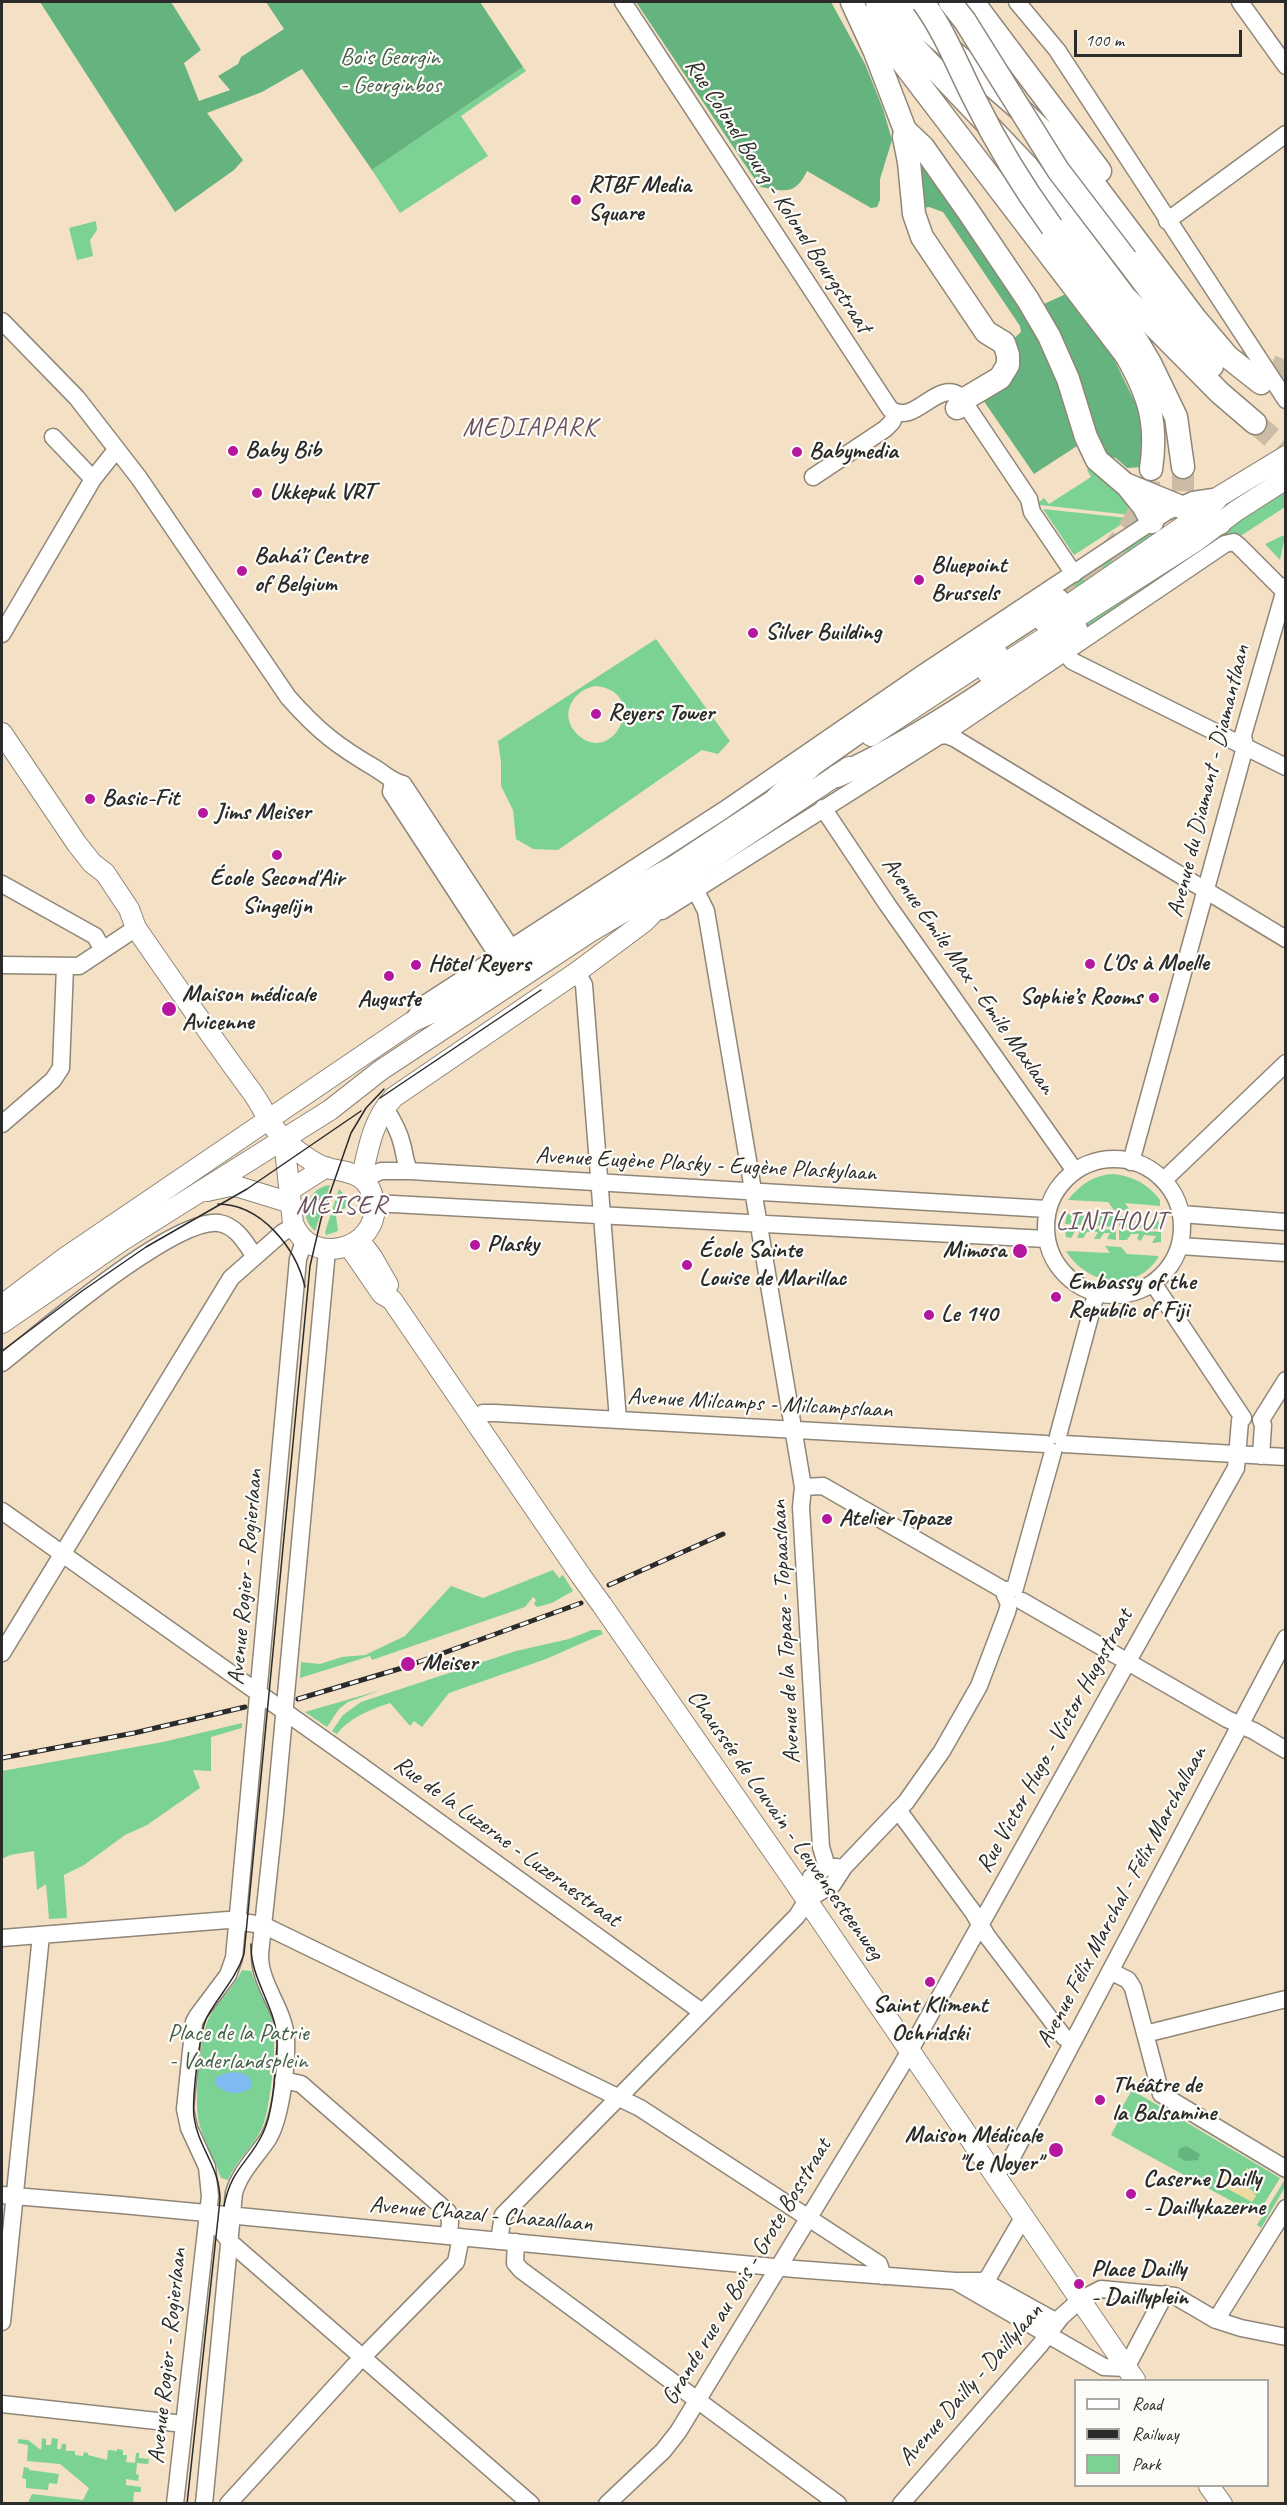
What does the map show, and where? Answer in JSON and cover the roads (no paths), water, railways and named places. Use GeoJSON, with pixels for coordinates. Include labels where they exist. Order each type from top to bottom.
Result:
{"type":"FeatureCollection","features":[{"type":"Feature","properties":{"kind":"highway"},"geometry":{"type":"LineString","coordinates":[[854,2],[905,130],[923,147],[1028,300],[1059,357],[1086,437],[1097,460],[1125,484],[1144,507],[1152,522]]}},
{"type":"Feature","properties":{"kind":"highway"},"geometry":{"type":"LineString","coordinates":[[854,2],[944,114],[1126,356],[1146,395],[1152,416],[1154,437],[1151,469]]}},
{"type":"Feature","properties":{"kind":"highway"},"geometry":{"type":"LineString","coordinates":[[877,2],[915,48],[1027,166],[1125,297],[1220,393],[1258,418],[1207,361],[1058,170],[951,2]]}},
{"type":"Feature","properties":{"kind":"highway"},"geometry":{"type":"LineString","coordinates":[[901,2],[929,31],[1024,113],[1085,172],[1195,318],[1228,357],[1273,380]]}},
{"type":"Feature","properties":{"kind":"highway"},"geometry":{"type":"LineString","coordinates":[[923,2],[955,57],[1001,150],[1026,192],[1137,341],[1150,363],[1176,417],[1183,467]]}},
{"type":"Feature","properties":{"kind":"highway"},"geometry":{"type":"LineString","coordinates":[[973,2],[1205,314],[1242,350]]}},
{"type":"Feature","properties":{"kind":"highway"},"geometry":{"type":"LineString","coordinates":[[905,130],[914,214],[922,237],[987,332],[1004,343],[1008,355],[1008,365],[1000,378],[954,401]]}},
{"type":"Feature","properties":{"kind":"highway"},"geometry":{"type":"LineString","coordinates":[[1125,484],[1210,519]]}},
{"type":"Feature","properties":{"kind":"highway"},"geometry":{"type":"LineString","coordinates":[[777,798],[813,764],[904,700],[1058,600]]}},
{"type":"Feature","properties":{"kind":"highway"},"geometry":{"type":"LineString","coordinates":[[837,776],[871,761],[982,694],[1076,629]]}},
{"type":"Feature","properties":{"kind":"main road"},"geometry":{"type":"LineString","coordinates":[[284,1140],[291,1197],[299,1234],[314,1247],[327,1250],[354,1243],[374,1217],[374,1203],[363,1178],[374,1130],[388,1113],[394,1097],[577,972],[694,881],[837,776],[1072,619],[1196,541],[1210,519],[1220,496],[1286,456]]}},
{"type":"Feature","properties":{"kind":"main road"},"geometry":{"type":"LineString","coordinates":[[2,1305],[66,1257],[412,1022],[436,1011],[589,913],[657,876],[1063,609],[1210,519],[1286,479]]}},
{"type":"Feature","properties":{"kind":"main road"},"geometry":{"type":"LineString","coordinates":[[2,733],[92,863],[98,879],[121,915],[136,928],[284,1140],[326,1167],[363,1178]]}},
{"type":"Feature","properties":{"kind":"main road"},"geometry":{"type":"LineString","coordinates":[[2,1323],[123,1240],[349,1097],[381,1070],[590,932],[694,881]]}},
{"type":"Feature","properties":{"kind":"main road"},"geometry":{"type":"LineString","coordinates":[[291,1197],[326,1167]]}},
{"type":"Feature","properties":{"kind":"main road"},"geometry":{"type":"LineString","coordinates":[[201,1192],[230,1186],[291,1197]]}},
{"type":"Feature","properties":{"kind":"main road","name":"Chaussée de Louvain - Leuvensesteenweg"},"geometry":{"type":"LineString","coordinates":[[354,1243],[375,1262],[390,1288],[392,1299],[1131,2374]]}},
{"type":"Feature","properties":{"kind":"main road"},"geometry":{"type":"LineString","coordinates":[[1210,2487],[1222,2504]]}},
{"type":"Feature","properties":{"kind":"street","name":"Rue Colonel Bourg - Kolonel Bourgstraat"},"geometry":{"type":"LineString","coordinates":[[623,2],[882,398],[896,414]]}},
{"type":"Feature","properties":{"kind":"street"},"geometry":{"type":"LineString","coordinates":[[1017,2],[1057,50],[1286,400]]}},
{"type":"Feature","properties":{"kind":"street"},"geometry":{"type":"LineString","coordinates":[[1240,2],[1286,66]]}},
{"type":"Feature","properties":{"kind":"street"},"geometry":{"type":"LineString","coordinates":[[1167,221],[1286,134]]}},
{"type":"Feature","properties":{"kind":"street"},"geometry":{"type":"LineString","coordinates":[[2,321],[77,398],[139,478],[288,697],[325,736],[393,782],[391,792],[505,952]]}},
{"type":"Feature","properties":{"kind":"street"},"geometry":{"type":"LineString","coordinates":[[813,477],[885,429],[896,414],[908,414],[954,401],[1029,499],[1032,512],[1074,574]]}},
{"type":"Feature","properties":{"kind":"street"},"geometry":{"type":"LineString","coordinates":[[53,437],[93,479]]}},
{"type":"Feature","properties":{"kind":"street"},"geometry":{"type":"LineString","coordinates":[[2,634],[93,479],[116,450]]}},
{"type":"Feature","properties":{"kind":"street"},"geometry":{"type":"LineString","coordinates":[[412,1022],[423,1005],[724,810],[923,673],[1152,522],[1177,506],[1193,500],[1220,496]]}},
{"type":"Feature","properties":{"kind":"street"},"geometry":{"type":"LineString","coordinates":[[694,881],[823,808],[948,733],[1225,544],[1233,542],[1239,546],[1285,589]]}},
{"type":"Feature","properties":{"kind":"street","name":"Avenue du Diamant - Diamantlaan"},"geometry":{"type":"LineString","coordinates":[[1131,1162],[1245,747],[1244,735],[1285,589]]}},
{"type":"Feature","properties":{"kind":"street"},"geometry":{"type":"LineString","coordinates":[[1065,652],[1072,661],[1286,767]]}},
{"type":"Feature","properties":{"kind":"street"},"geometry":{"type":"LineString","coordinates":[[948,733],[1286,939]]}},
{"type":"Feature","properties":{"kind":"street","name":"Avenue Emile Max - Emile Maxlaan"},"geometry":{"type":"LineString","coordinates":[[823,808],[887,904],[1075,1171]]}},
{"type":"Feature","properties":{"kind":"street","name":"Avenue de la Topaze - Topaaslaan"},"geometry":{"type":"LineString","coordinates":[[694,881],[706,911],[803,1487],[801,1507],[821,1846],[836,1867]]}},
{"type":"Feature","properties":{"kind":"street"},"geometry":{"type":"LineString","coordinates":[[2,884],[94,936],[103,950]]}},
{"type":"Feature","properties":{"kind":"street"},"geometry":{"type":"LineString","coordinates":[[2,965],[79,966],[136,928]]}},
{"type":"Feature","properties":{"kind":"street"},"geometry":{"type":"LineString","coordinates":[[2,1124],[53,1080],[61,1068],[65,967]]}},
{"type":"Feature","properties":{"kind":"street"},"geometry":{"type":"LineString","coordinates":[[577,972],[584,985],[618,1420]]}},
{"type":"Feature","properties":{"kind":"street"},"geometry":{"type":"LineString","coordinates":[[1164,1180],[1286,1063]]}},
{"type":"Feature","properties":{"kind":"street"},"geometry":{"type":"LineString","coordinates":[[388,1113],[403,1146],[402,1168]]}},
{"type":"Feature","properties":{"kind":"street"},"geometry":{"type":"LineString","coordinates":[[1100,1160],[1131,1162],[1149,1168],[1164,1180],[1175,1196],[1181,1214],[1180,1246],[1166,1270],[1153,1283],[1138,1291],[1114,1296],[1096,1294],[1076,1285],[1054,1261],[1046,1239],[1047,1209],[1058,1189],[1075,1171],[1100,1160]]}},
{"type":"Feature","properties":{"kind":"street","name":"Avenue Eugène Plasky - Eugène Plaskylaan"},"geometry":{"type":"LineString","coordinates":[[363,1178],[381,1171],[402,1168],[600,1184],[1047,1209]]}},
{"type":"Feature","properties":{"kind":"street"},"geometry":{"type":"LineString","coordinates":[[374,1203],[1046,1239]]}},
{"type":"Feature","properties":{"kind":"street"},"geometry":{"type":"LineString","coordinates":[[1181,1214],[1286,1222]]}},
{"type":"Feature","properties":{"kind":"street"},"geometry":{"type":"LineString","coordinates":[[2,1363],[72,1305],[167,1241],[193,1227],[213,1223],[229,1226],[255,1257]]}},
{"type":"Feature","properties":{"kind":"street"},"geometry":{"type":"LineString","coordinates":[[2,1653],[155,1398],[231,1278],[282,1233],[299,1234]]}},
{"type":"Feature","properties":{"kind":"street","name":"Avenue Rogier - Rogierlaan"},"geometry":{"type":"LineString","coordinates":[[237,1919],[260,1694],[299,1234]]}},
{"type":"Feature","properties":{"kind":"street"},"geometry":{"type":"LineString","coordinates":[[1180,1246],[1286,1253]]}},
{"type":"Feature","properties":{"kind":"street","name":"Avenue Rogier - Rogierlaan"},"geometry":{"type":"LineString","coordinates":[[263,1925],[327,1250]]}},
{"type":"Feature","properties":{"kind":"street"},"geometry":{"type":"LineString","coordinates":[[1153,1283],[1244,1418]]}},
{"type":"Feature","properties":{"kind":"street"},"geometry":{"type":"LineString","coordinates":[[838,2504],[520,2270],[507,2241],[503,2215],[797,1916],[807,1900],[811,1877],[836,1867],[898,1810],[942,1751],[979,1686],[1013,1596],[1096,1294]]}},
{"type":"Feature","properties":{"kind":"street"},"geometry":{"type":"LineString","coordinates":[[1261,1420],[1286,1380]]}},
{"type":"Feature","properties":{"kind":"street","name":"Avenue Milcamps - Milcampslaan"},"geometry":{"type":"LineString","coordinates":[[474,1419],[483,1413],[1286,1457]]}},
{"type":"Feature","properties":{"kind":"street"},"geometry":{"type":"LineString","coordinates":[[1238,1454],[1240,1421],[1250,1417],[1261,1420]]}},
{"type":"Feature","properties":{"kind":"street"},"geometry":{"type":"LineString","coordinates":[[1261,1420],[1263,1425],[1261,1456]]}},
{"type":"Feature","properties":{"kind":"street","name":"Rue Victor Hugo - Victor Hugostraat"},"geometry":{"type":"LineString","coordinates":[[910,2050],[1236,1468],[1238,1454]]}},
{"type":"Feature","properties":{"kind":"street"},"geometry":{"type":"LineString","coordinates":[[1286,1462],[1286,1471]]}},
{"type":"Feature","properties":{"kind":"street"},"geometry":{"type":"LineString","coordinates":[[803,1487],[823,1486],[1127,1662],[1286,1750]]}},
{"type":"Feature","properties":{"kind":"street","name":"Rue de la Luzerne - Luzernestraat"},"geometry":{"type":"LineString","coordinates":[[2,1511],[702,2012]]}},
{"type":"Feature","properties":{"kind":"street","name":"Avenue Félix Marchal - Félix Marchallaan"},"geometry":{"type":"LineString","coordinates":[[995,2173],[1010,2161],[1286,1638]]}},
{"type":"Feature","properties":{"kind":"street"},"geometry":{"type":"LineString","coordinates":[[898,1810],[1064,2037],[1072,2042]]}},
{"type":"Feature","properties":{"kind":"street"},"geometry":{"type":"LineString","coordinates":[[237,1919],[232,1967],[194,2022],[185,2097],[189,2128],[208,2173],[210,2196],[208,2214],[230,2242],[531,2504]]}},
{"type":"Feature","properties":{"kind":"street"},"geometry":{"type":"LineString","coordinates":[[2,1938],[237,1919],[263,1925],[640,2108],[879,2264],[883,2276]]}},
{"type":"Feature","properties":{"kind":"street"},"geometry":{"type":"LineString","coordinates":[[204,2504],[236,2187],[242,2174],[274,2128],[283,2080],[285,2032],[260,1965],[263,1925]]}},
{"type":"Feature","properties":{"kind":"street"},"geometry":{"type":"LineString","coordinates":[[2,2322],[8,2196],[23,2094],[41,1935]]}},
{"type":"Feature","properties":{"kind":"street"},"geometry":{"type":"LineString","coordinates":[[1110,1971],[1131,1983],[1161,2094],[1286,2169]]}},
{"type":"Feature","properties":{"kind":"street"},"geometry":{"type":"LineString","coordinates":[[1146,2034],[1286,1999]]}},
{"type":"Feature","properties":{"kind":"street","name":"Grande rue au Bois - Grote Bosstraat"},"geometry":{"type":"LineString","coordinates":[[607,2504],[663,2451],[678,2432],[910,2050]]}},
{"type":"Feature","properties":{"kind":"street"},"geometry":{"type":"LineString","coordinates":[[228,2504],[364,2357],[456,2262],[455,2237],[448,2212],[301,2084],[283,2080]]}},
{"type":"Feature","properties":{"kind":"street","name":"Avenue Chazal - Chazallaan"},"geometry":{"type":"LineString","coordinates":[[8,2196],[778,2267],[955,2281],[980,2288]]}},
{"type":"Feature","properties":{"kind":"street"},"geometry":{"type":"LineString","coordinates":[[1216,2320],[1286,2208]]}},
{"type":"Feature","properties":{"kind":"street","name":"Avenue Rogier - Rogierlaan"},"geometry":{"type":"LineString","coordinates":[[175,2504],[208,2214]]}},
{"type":"Feature","properties":{"kind":"street"},"geometry":{"type":"LineString","coordinates":[[1024,2216],[980,2288],[1052,2328],[1104,2367],[1131,2374],[1165,2294]]}},
{"type":"Feature","properties":{"kind":"street"},"geometry":{"type":"LineString","coordinates":[[1080,2300],[1101,2289],[1165,2294],[1194,2306],[1216,2320],[1241,2328],[1286,2337]]}},
{"type":"Feature","properties":{"kind":"street","name":"Avenue Dailly - Daillylaan"},"geometry":{"type":"LineString","coordinates":[[901,2504],[1052,2328],[1080,2300]]}},
{"type":"Feature","properties":{"kind":"street"},"geometry":{"type":"LineString","coordinates":[[2,2404],[184,2424]]}},
{"type":"Feature","properties":{"kind":"water"},"geometry":{"type":"Polygon","coordinates":[[[231,2072],[241,2073],[250,2078],[252,2087],[243,2092],[232,2093],[218,2087],[215,2083],[216,2077],[231,2072]]]}},
{"type":"Feature","properties":{"kind":"tunnel"},"geometry":{"type":"LineString","coordinates":[[1242,350],[1286,372]]}},
{"type":"Feature","properties":{"kind":"tunnel"},"geometry":{"type":"LineString","coordinates":[[1255,423],[1286,450]]}},
{"type":"Feature","properties":{"kind":"tunnel"},"geometry":{"type":"LineString","coordinates":[[1176,523],[1183,502],[1183,467]]}},
{"type":"Feature","properties":{"kind":"tunnel"},"geometry":{"type":"LineString","coordinates":[[1058,600],[1104,558],[1130,527],[1140,510],[1151,469]]}},
{"type":"Feature","properties":{"kind":"tram line"},"geometry":{"type":"LineString","coordinates":[[380,1098],[541,990]]}},
{"type":"Feature","properties":{"kind":"tram line"},"geometry":{"type":"LineString","coordinates":[[187,2504],[220,2200],[213,2167],[196,2128],[194,2117],[199,2051],[207,2017],[232,1979],[244,1954],[310,1266],[321,1219],[351,1133],[366,1108],[384,1089]]}},
{"type":"Feature","properties":{"kind":"tram line"},"geometry":{"type":"LineString","coordinates":[[2,1351],[82,1291],[146,1247],[247,1189],[361,1111]]}},
{"type":"Feature","properties":{"kind":"tram line"},"geometry":{"type":"LineString","coordinates":[[218,1204],[248,1211],[274,1231],[294,1258],[305,1287]]}},
{"type":"Feature","properties":{"kind":"tram line"},"geometry":{"type":"LineString","coordinates":[[224,2206],[231,2183],[258,2143],[267,2124],[275,2078],[277,2046],[274,2020],[255,1971],[251,1944]]}},
{"type":"Feature","properties":{"kind":"railway"},"geometry":{"type":"LineString","coordinates":[[609,1585],[723,1534]]}},
{"type":"Feature","properties":{"kind":"railway"},"geometry":{"type":"LineString","coordinates":[[298,1699],[402,1668],[581,1603]]}},
{"type":"Feature","properties":{"kind":"railway"},"geometry":{"type":"LineString","coordinates":[[2,1758],[134,1733],[245,1707]]}},
{"type":"Feature","properties":{"kind":"place","name":"RTBF Media Square"},"geometry":{"type":"Point","coordinates":[576,200]}},
{"type":"Feature","properties":{"kind":"place","name":"Baby Bib"},"geometry":{"type":"Point","coordinates":[233,451]}},
{"type":"Feature","properties":{"kind":"place","name":"Babymedia"},"geometry":{"type":"Point","coordinates":[797,452]}},
{"type":"Feature","properties":{"kind":"place","name":"Ukkepuk VRT"},"geometry":{"type":"Point","coordinates":[257,493]}},
{"type":"Feature","properties":{"kind":"place","name":"Bahá’í Centre of Belgium"},"geometry":{"type":"Point","coordinates":[242,571]}},
{"type":"Feature","properties":{"kind":"place","name":"Bluepoint Brussels"},"geometry":{"type":"Point","coordinates":[919,580]}},
{"type":"Feature","properties":{"kind":"place","name":"Silver Building"},"geometry":{"type":"Point","coordinates":[753,633]}},
{"type":"Feature","properties":{"kind":"place","name":"Reyers Tower"},"geometry":{"type":"Point","coordinates":[596,714]}},
{"type":"Feature","properties":{"kind":"place","name":"Basic-Fit"},"geometry":{"type":"Point","coordinates":[90,799]}},
{"type":"Feature","properties":{"kind":"place","name":"Jims Meiser"},"geometry":{"type":"Point","coordinates":[203,813]}},
{"type":"Feature","properties":{"kind":"place","name":"École Second'Air Singelijn"},"geometry":{"type":"Point","coordinates":[277,855]}},
{"type":"Feature","properties":{"kind":"place","name":"L'Os à Moelle"},"geometry":{"type":"Point","coordinates":[1090,964]}},
{"type":"Feature","properties":{"kind":"place","name":"Hôtel Reyers"},"geometry":{"type":"Point","coordinates":[416,965]}},
{"type":"Feature","properties":{"kind":"place","name":"Auguste"},"geometry":{"type":"Point","coordinates":[389,976]}},
{"type":"Feature","properties":{"kind":"place","name":"Sophie’s Rooms"},"geometry":{"type":"Point","coordinates":[1154,998]}},
{"type":"Feature","properties":{"kind":"place","name":"Maison médicale Avicenne"},"geometry":{"type":"Point","coordinates":[169,1009]}},
{"type":"Feature","properties":{"kind":"place","name":"Plasky"},"geometry":{"type":"Point","coordinates":[475,1245]}},
{"type":"Feature","properties":{"kind":"place","name":"Mimosa"},"geometry":{"type":"Point","coordinates":[1020,1251]}},
{"type":"Feature","properties":{"kind":"place","name":"École Sainte Louise de Marillac"},"geometry":{"type":"Point","coordinates":[687,1265]}},
{"type":"Feature","properties":{"kind":"place","name":"Embassy of the Republic of Fiji"},"geometry":{"type":"Point","coordinates":[1056,1297]}},
{"type":"Feature","properties":{"kind":"place","name":"Le 140"},"geometry":{"type":"Point","coordinates":[929,1315]}},
{"type":"Feature","properties":{"kind":"place","name":"Atelier Topaze"},"geometry":{"type":"Point","coordinates":[827,1519]}},
{"type":"Feature","properties":{"kind":"place","name":"Meiser"},"geometry":{"type":"Point","coordinates":[408,1664]}},
{"type":"Feature","properties":{"kind":"place","name":"Saint Kliment Ochridski"},"geometry":{"type":"Point","coordinates":[930,1982]}},
{"type":"Feature","properties":{"kind":"place","name":"Théâtre de la Balsamine"},"geometry":{"type":"Point","coordinates":[1100,2100]}},
{"type":"Feature","properties":{"kind":"place","name":"Maison Médicale \"Le Noyer\""},"geometry":{"type":"Point","coordinates":[1056,2150]}},
{"type":"Feature","properties":{"kind":"place","name":"Caserne Dailly - Daillykazerne"},"geometry":{"type":"Point","coordinates":[1131,2194]}},
{"type":"Feature","properties":{"kind":"place","name":"Place Dailly - Daillyplein"},"geometry":{"type":"Point","coordinates":[1079,2284]}},
{"type":"Feature","properties":{"kind":"district","name":"MEDIAPARK"},"geometry":{"type":"Point","coordinates":[530,428]}},
{"type":"Feature","properties":{"kind":"district","name":"MEISER"},"geometry":{"type":"Point","coordinates":[342,1206]}},
{"type":"Feature","properties":{"kind":"district","name":"LINTHOUT"},"geometry":{"type":"Point","coordinates":[1112,1222]}},
{"type":"Feature","properties":{"kind":"park label","name":"Bois Georgin - Georginbos"},"geometry":{"type":"Point","coordinates":[390,72]}},
{"type":"Feature","properties":{"kind":"park label","name":"Place de la Patrie - Vaderlandsplein"},"geometry":{"type":"Point","coordinates":[238,2048]}}]}
